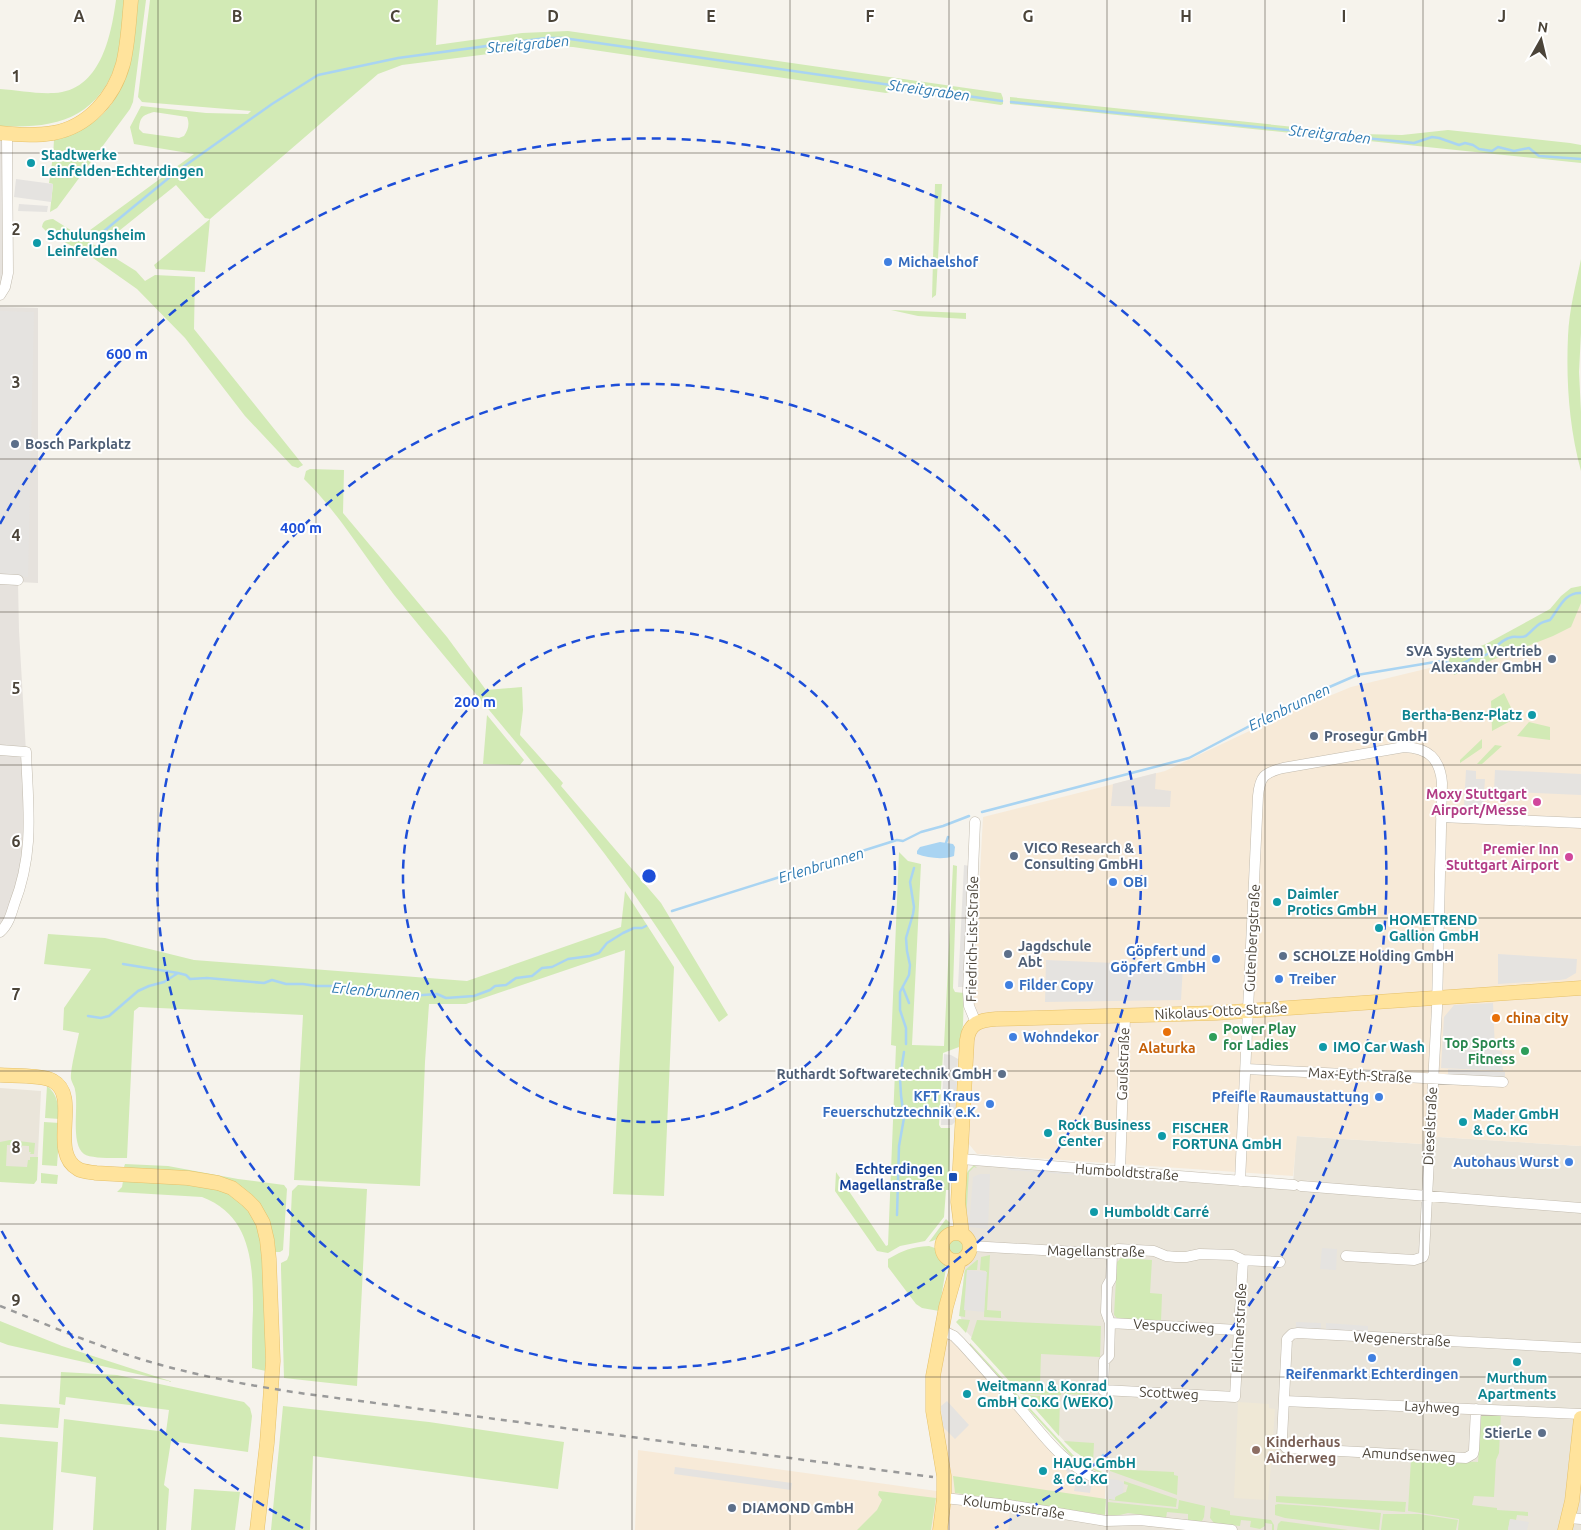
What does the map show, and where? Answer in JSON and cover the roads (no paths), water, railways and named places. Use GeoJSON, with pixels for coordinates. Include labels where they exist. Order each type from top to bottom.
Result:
{"type":"FeatureCollection","features":[{"type":"Feature","properties":{"kind":"main road"},"geometry":{"type":"LineString","coordinates":[[4,134],[36,135],[61,132],[82,122],[99,108],[113,88],[122,66],[131,0]]}},
{"type":"Feature","properties":{"kind":"main road"},"geometry":{"type":"LineString","coordinates":[[1556,990],[1581,975]]}},
{"type":"Feature","properties":{"kind":"main road","name":"Nikolaus-Otto-Straße"},"geometry":{"type":"LineString","coordinates":[[976,1023],[985,1019],[996,1018],[1125,1016],[1248,1011],[1581,988]]}},
{"type":"Feature","properties":{"kind":"main road","name":"Nikolaus-Otto-Straße"},"geometry":{"type":"LineString","coordinates":[[1556,990],[1581,995]]}},
{"type":"Feature","properties":{"kind":"main road","name":"Friedrich-List-Straße"},"geometry":{"type":"LineString","coordinates":[[941,1527],[944,1498],[943,1470],[932,1388],[954,1260],[943,1253],[942,1245],[943,1240],[956,1234],[967,1040],[970,1029],[976,1023]]}},
{"type":"Feature","properties":{"kind":"main road"},"geometry":{"type":"LineString","coordinates":[[0,1075],[44,1078],[58,1085],[64,1098],[65,1145],[68,1158],[78,1169],[96,1173],[210,1181],[232,1188],[254,1207],[262,1223],[267,1240],[271,1292],[272,1384],[258,1530]]}},
{"type":"Feature","properties":{"kind":"main road"},"geometry":{"type":"LineString","coordinates":[[954,1260],[967,1256],[970,1246],[969,1242],[956,1234]]}},
{"type":"Feature","properties":{"kind":"main road"},"geometry":{"type":"LineString","coordinates":[[1572,1522],[1581,1418]]}},
{"type":"Feature","properties":{"kind":"street"},"geometry":{"type":"LineString","coordinates":[[0,295],[5,287],[8,274],[4,134]]}},
{"type":"Feature","properties":{"kind":"street"},"geometry":{"type":"LineString","coordinates":[[0,579],[18,580]]}},
{"type":"Feature","properties":{"kind":"street","name":"Dieselstraße"},"geometry":{"type":"LineString","coordinates":[[1259,784],[1266,774],[1283,768],[1395,749],[1416,748],[1429,754],[1436,760],[1442,774],[1433,1078],[1424,1256],[1414,1260],[1346,1256]]}},
{"type":"Feature","properties":{"kind":"street"},"geometry":{"type":"LineString","coordinates":[[0,750],[26,752],[30,834],[29,850],[19,892],[7,924],[0,932]]}},
{"type":"Feature","properties":{"kind":"street","name":"Gutenbergstraße"},"geometry":{"type":"LineString","coordinates":[[1240,1181],[1259,784]]}},
{"type":"Feature","properties":{"kind":"street"},"geometry":{"type":"LineString","coordinates":[[1441,817],[1581,823]]}},
{"type":"Feature","properties":{"kind":"street","name":"Friedrich-List-Straße"},"geometry":{"type":"LineString","coordinates":[[975,822],[968,992],[969,1006],[976,1023]]}},
{"type":"Feature","properties":{"kind":"street","name":"Gaußstraße"},"geometry":{"type":"LineString","coordinates":[[1120,1172],[1125,1016]]}},
{"type":"Feature","properties":{"kind":"street","name":"Max-Eyth-Straße"},"geometry":{"type":"LineString","coordinates":[[1246,1069],[1503,1082]]}},
{"type":"Feature","properties":{"kind":"street","name":"Humboldtstraße"},"geometry":{"type":"LineString","coordinates":[[961,1159],[1581,1208]]}},
{"type":"Feature","properties":{"kind":"street","name":"Magellanstraße"},"geometry":{"type":"LineString","coordinates":[[970,1246],[1112,1254],[1118,1250],[1136,1250],[1154,1251],[1166,1256],[1176,1257],[1200,1254],[1233,1256],[1243,1260],[1280,1262]]}},
{"type":"Feature","properties":{"kind":"street"},"geometry":{"type":"LineString","coordinates":[[1110,1323],[1106,1312],[1107,1286],[1111,1279],[1112,1254]]}},
{"type":"Feature","properties":{"kind":"street","name":"Filchnerstraße"},"geometry":{"type":"LineString","coordinates":[[1235,1397],[1243,1260]]}},
{"type":"Feature","properties":{"kind":"street","name":"Vespucciweg"},"geometry":{"type":"LineString","coordinates":[[1110,1323],[1238,1330]]}},
{"type":"Feature","properties":{"kind":"street","name":"Scottweg"},"geometry":{"type":"LineString","coordinates":[[1110,1323],[1109,1356],[1104,1361],[1103,1390],[1235,1397]]}},
{"type":"Feature","properties":{"kind":"street"},"geometry":{"type":"LineString","coordinates":[[941,1330],[954,1336],[961,1343],[1045,1437],[1072,1464],[1086,1474],[1099,1479]]}},
{"type":"Feature","properties":{"kind":"street","name":"Wegenerstraße"},"geometry":{"type":"LineString","coordinates":[[1284,1401],[1287,1339],[1292,1334],[1581,1348]]}},
{"type":"Feature","properties":{"kind":"street","name":"Layhweg"},"geometry":{"type":"LineString","coordinates":[[1284,1401],[1581,1414]]}},
{"type":"Feature","properties":{"kind":"street","name":"Amundsenweg"},"geometry":{"type":"LineString","coordinates":[[1284,1401],[1282,1443],[1286,1448],[1466,1458],[1473,1454],[1474,1450],[1476,1408]]}},
{"type":"Feature","properties":{"kind":"street","name":"Kolumbusstraße"},"geometry":{"type":"LineString","coordinates":[[944,1498],[1000,1504],[1106,1521],[1140,1520],[1232,1530]]}},
{"type":"Feature","properties":{"kind":"water"},"geometry":{"type":"Polygon","coordinates":[[[940,842],[953,844],[955,847],[954,856],[936,858],[917,854],[920,847],[940,842]]]}},
{"type":"Feature","properties":{"kind":"waterway","name":"Streitgraben"},"geometry":{"type":"LineString","coordinates":[[104,231],[176,172],[272,104],[318,75],[398,58],[546,38],[563,38],[1002,101]]}},
{"type":"Feature","properties":{"kind":"waterway","name":"Streitgraben"},"geometry":{"type":"LineString","coordinates":[[1011,102],[1414,143],[1432,137],[1459,145],[1465,143],[1479,149],[1492,151],[1498,147],[1514,151],[1529,148],[1539,156],[1581,159]]}},
{"type":"Feature","properties":{"kind":"waterway","name":"Erlenbrunnen"},"geometry":{"type":"LineString","coordinates":[[982,812],[1189,758],[1295,702],[1357,675],[1441,661],[1457,665],[1475,656],[1486,655],[1508,638],[1525,636],[1539,624],[1550,620],[1566,598],[1575,593],[1581,593]]}},
{"type":"Feature","properties":{"kind":"waterway","name":"Erlenbrunnen"},"geometry":{"type":"LineString","coordinates":[[672,911],[897,840],[903,841],[921,832],[969,816]]}},
{"type":"Feature","properties":{"kind":"waterway"},"geometry":{"type":"LineString","coordinates":[[946,843],[948,837]]}},
{"type":"Feature","properties":{"kind":"waterway"},"geometry":{"type":"LineString","coordinates":[[906,1044],[906,1028],[900,1010],[900,992],[909,975],[910,965],[906,938],[914,907],[910,882],[914,868]]}},
{"type":"Feature","properties":{"kind":"waterway","name":"Erlenbrunnen"},"geometry":{"type":"LineString","coordinates":[[123,964],[178,973],[186,975],[190,979],[207,978],[264,983],[272,980],[286,984],[344,986],[382,994],[404,994],[409,996],[437,994],[446,998],[474,996],[495,986],[506,985],[516,978],[532,976],[542,968],[552,967],[568,959],[599,953],[607,943],[623,933],[634,928],[646,926]]}},
{"type":"Feature","properties":{"kind":"waterway"},"geometry":{"type":"LineString","coordinates":[[88,1016],[101,1018],[109,1016],[138,991],[164,982],[178,973]]}},
{"type":"Feature","properties":{"kind":"waterway"},"geometry":{"type":"LineString","coordinates":[[903,988],[909,1003]]}},
{"type":"Feature","properties":{"kind":"waterway"},"geometry":{"type":"LineString","coordinates":[[897,1215],[899,1146],[904,1118],[900,1078],[904,1052]]}},
{"type":"Feature","properties":{"kind":"waterway"},"geometry":{"type":"LineString","coordinates":[[1100,1462],[1103,1455]]}},
{"type":"Feature","properties":{"kind":"railway"},"geometry":{"type":"LineString","coordinates":[[0,1306],[80,1338],[140,1359],[197,1374],[252,1385],[307,1394],[933,1477]]}},
{"type":"Feature","properties":{"kind":"place","name":"Stadtwerke Leinfelden-Echterdingen"},"geometry":{"type":"Point","coordinates":[31,163]}},
{"type":"Feature","properties":{"kind":"place","name":"Schulungsheim Leinfelden"},"geometry":{"type":"Point","coordinates":[37,243]}},
{"type":"Feature","properties":{"kind":"place","name":"Michaelshof"},"geometry":{"type":"Point","coordinates":[888,262]}},
{"type":"Feature","properties":{"kind":"place","name":"Bosch Parkplatz"},"geometry":{"type":"Point","coordinates":[15,444]}},
{"type":"Feature","properties":{"kind":"place","name":"SVA System Vertrieb Alexander GmbH"},"geometry":{"type":"Point","coordinates":[1552,659]}},
{"type":"Feature","properties":{"kind":"place","name":"Bertha-Benz-Platz"},"geometry":{"type":"Point","coordinates":[1532,715]}},
{"type":"Feature","properties":{"kind":"place","name":"Prosegur GmbH"},"geometry":{"type":"Point","coordinates":[1314,736]}},
{"type":"Feature","properties":{"kind":"place","name":"Moxy Stuttgart Airport/Messe"},"geometry":{"type":"Point","coordinates":[1537,802]}},
{"type":"Feature","properties":{"kind":"place","name":"VICO Research & Consulting GmbH"},"geometry":{"type":"Point","coordinates":[1014,856]}},
{"type":"Feature","properties":{"kind":"place","name":"Premier Inn Stuttgart Airport"},"geometry":{"type":"Point","coordinates":[1569,857]}},
{"type":"Feature","properties":{"kind":"place","name":"OBI"},"geometry":{"type":"Point","coordinates":[1113,882]}},
{"type":"Feature","properties":{"kind":"place","name":"Daimler Protics GmbH"},"geometry":{"type":"Point","coordinates":[1277,902]}},
{"type":"Feature","properties":{"kind":"place","name":"HOMETREND Gallion GmbH"},"geometry":{"type":"Point","coordinates":[1379,928]}},
{"type":"Feature","properties":{"kind":"place","name":"Jagdschule Abt"},"geometry":{"type":"Point","coordinates":[1008,954]}},
{"type":"Feature","properties":{"kind":"place","name":"SCHOLZE Holding GmbH"},"geometry":{"type":"Point","coordinates":[1283,956]}},
{"type":"Feature","properties":{"kind":"place","name":"Göpfert und Göpfert GmbH"},"geometry":{"type":"Point","coordinates":[1216,959]}},
{"type":"Feature","properties":{"kind":"place","name":"Treiber"},"geometry":{"type":"Point","coordinates":[1279,979]}},
{"type":"Feature","properties":{"kind":"place","name":"Filder Copy"},"geometry":{"type":"Point","coordinates":[1009,985]}},
{"type":"Feature","properties":{"kind":"place","name":"china city"},"geometry":{"type":"Point","coordinates":[1496,1018]}},
{"type":"Feature","properties":{"kind":"place","name":"Alaturka"},"geometry":{"type":"Point","coordinates":[1167,1032]}},
{"type":"Feature","properties":{"kind":"place","name":"Wohndekor"},"geometry":{"type":"Point","coordinates":[1013,1037]}},
{"type":"Feature","properties":{"kind":"place","name":"Power Play for Ladies"},"geometry":{"type":"Point","coordinates":[1213,1037]}},
{"type":"Feature","properties":{"kind":"place","name":"IMO Car Wash"},"geometry":{"type":"Point","coordinates":[1323,1047]}},
{"type":"Feature","properties":{"kind":"place","name":"Top Sports Fitness"},"geometry":{"type":"Point","coordinates":[1525,1051]}},
{"type":"Feature","properties":{"kind":"place","name":"Ruthardt Softwaretechnik GmbH"},"geometry":{"type":"Point","coordinates":[1002,1074]}},
{"type":"Feature","properties":{"kind":"place","name":"Pfeifle Raumaustattung"},"geometry":{"type":"Point","coordinates":[1379,1097]}},
{"type":"Feature","properties":{"kind":"place","name":"KFT Kraus Feuerschutztechnik e.K."},"geometry":{"type":"Point","coordinates":[990,1104]}},
{"type":"Feature","properties":{"kind":"place","name":"Mader GmbH & Co. KG"},"geometry":{"type":"Point","coordinates":[1463,1122]}},
{"type":"Feature","properties":{"kind":"place","name":"Rock Business Center"},"geometry":{"type":"Point","coordinates":[1048,1133]}},
{"type":"Feature","properties":{"kind":"place","name":"FISCHER FORTUNA GmbH"},"geometry":{"type":"Point","coordinates":[1162,1136]}},
{"type":"Feature","properties":{"kind":"place","name":"Autohaus Wurst"},"geometry":{"type":"Point","coordinates":[1569,1162]}},
{"type":"Feature","properties":{"kind":"place","name":"Echterdingen Magellanstraße"},"geometry":{"type":"Point","coordinates":[953,1177]}},
{"type":"Feature","properties":{"kind":"place","name":"Humboldt Carré"},"geometry":{"type":"Point","coordinates":[1094,1212]}},
{"type":"Feature","properties":{"kind":"place","name":"Reifenmarkt Echterdingen"},"geometry":{"type":"Point","coordinates":[1372,1358]}},
{"type":"Feature","properties":{"kind":"place","name":"Murthum Apartments"},"geometry":{"type":"Point","coordinates":[1517,1362]}},
{"type":"Feature","properties":{"kind":"place","name":"Weitmann & Konrad GmbH Co.KG (WEKO)"},"geometry":{"type":"Point","coordinates":[967,1394]}},
{"type":"Feature","properties":{"kind":"place","name":"StierLe"},"geometry":{"type":"Point","coordinates":[1542,1433]}},
{"type":"Feature","properties":{"kind":"place","name":"Kinderhaus Aicherweg"},"geometry":{"type":"Point","coordinates":[1256,1450]}},
{"type":"Feature","properties":{"kind":"place","name":"HAUG GmbH & Co. KG"},"geometry":{"type":"Point","coordinates":[1043,1471]}},
{"type":"Feature","properties":{"kind":"place","name":"DIAMOND GmbH"},"geometry":{"type":"Point","coordinates":[732,1508]}}]}
